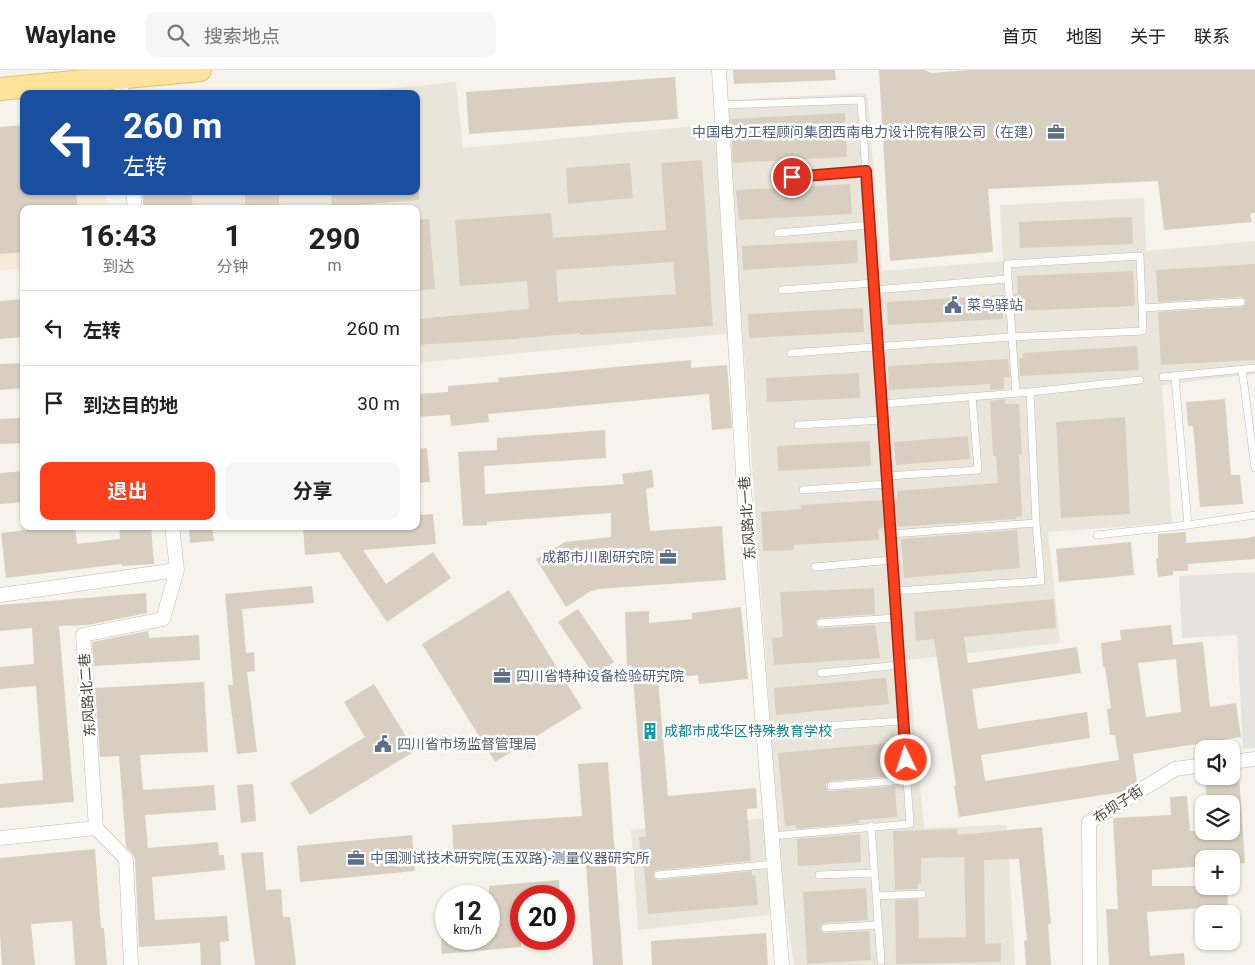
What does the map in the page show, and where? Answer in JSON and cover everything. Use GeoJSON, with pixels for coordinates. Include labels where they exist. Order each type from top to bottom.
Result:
{"type":"FeatureCollection","features":[{"type":"Feature","properties":{"kind":"main road"},"geometry":{"type":"LineString","coordinates":[[0,89],[121,85],[200,70]]}},
{"type":"Feature","properties":{"kind":"street","name":"东风路北一巷"},"geometry":{"type":"LineString","coordinates":[[719,70],[744,489],[782,965]]}},
{"type":"Feature","properties":{"kind":"street","name":"东风路北二巷"},"geometry":{"type":"LineString","coordinates":[[96,828],[83,636],[163,620],[176,570],[172,530]]}},
{"type":"Feature","properties":{"kind":"street"},"geometry":{"type":"LineString","coordinates":[[0,594],[176,570]]}},
{"type":"Feature","properties":{"kind":"street"},"geometry":{"type":"LineString","coordinates":[[1240,761],[1255,759]]}},
{"type":"Feature","properties":{"kind":"street","name":"布坝子街"},"geometry":{"type":"LineString","coordinates":[[1090,965],[1089,822],[1175,769],[1195,766]]}},
{"type":"Feature","properties":{"kind":"street"},"geometry":{"type":"LineString","coordinates":[[0,838],[96,828],[126,859],[131,965]]}},
{"type":"Feature","properties":{"kind":"lane"},"geometry":{"type":"LineString","coordinates":[[721,105],[861,100],[888,484],[910,824],[771,836]]}},
{"type":"Feature","properties":{"kind":"lane"},"geometry":{"type":"LineString","coordinates":[[774,178],[866,171]]}},
{"type":"Feature","properties":{"kind":"lane"},"geometry":{"type":"LineString","coordinates":[[778,233],[870,225]]}},
{"type":"Feature","properties":{"kind":"lane"},"geometry":{"type":"LineString","coordinates":[[792,353],[1011,337],[1143,331],[1140,256],[1006,264],[1011,337],[1016,393]]}},
{"type":"Feature","properties":{"kind":"lane"},"geometry":{"type":"LineString","coordinates":[[782,290],[1007,279]]}},
{"type":"Feature","properties":{"kind":"lane"},"geometry":{"type":"LineString","coordinates":[[1142,308],[1241,302]]}},
{"type":"Feature","properties":{"kind":"lane"},"geometry":{"type":"LineString","coordinates":[[1163,377],[1255,368]]}},
{"type":"Feature","properties":{"kind":"lane"},"geometry":{"type":"LineString","coordinates":[[1242,370],[1255,468]]}},
{"type":"Feature","properties":{"kind":"lane"},"geometry":{"type":"LineString","coordinates":[[1175,377],[1188,525]]}},
{"type":"Feature","properties":{"kind":"lane"},"geometry":{"type":"LineString","coordinates":[[882,404],[1030,392],[1140,380]]}},
{"type":"Feature","properties":{"kind":"lane"},"geometry":{"type":"LineString","coordinates":[[894,591],[1041,581],[1036,523],[1030,392]]}},
{"type":"Feature","properties":{"kind":"lane"},"geometry":{"type":"LineString","coordinates":[[887,476],[978,470],[972,396]]}},
{"type":"Feature","properties":{"kind":"lane"},"geometry":{"type":"LineString","coordinates":[[798,425],[883,420]]}},
{"type":"Feature","properties":{"kind":"lane"},"geometry":{"type":"LineString","coordinates":[[803,490],[888,484]]}},
{"type":"Feature","properties":{"kind":"lane"},"geometry":{"type":"LineString","coordinates":[[1097,535],[1188,525],[1255,515]]}},
{"type":"Feature","properties":{"kind":"lane"},"geometry":{"type":"LineString","coordinates":[[891,534],[1036,523]]}},
{"type":"Feature","properties":{"kind":"lane"},"geometry":{"type":"LineString","coordinates":[[815,567],[892,560]]}},
{"type":"Feature","properties":{"kind":"lane"},"geometry":{"type":"LineString","coordinates":[[822,623],[896,618]]}},
{"type":"Feature","properties":{"kind":"lane"},"geometry":{"type":"LineString","coordinates":[[821,673],[899,665]]}},
{"type":"Feature","properties":{"kind":"lane"},"geometry":{"type":"LineString","coordinates":[[824,726],[903,721]]}},
{"type":"Feature","properties":{"kind":"lane"},"geometry":{"type":"LineString","coordinates":[[830,786],[907,780]]}},
{"type":"Feature","properties":{"kind":"lane"},"geometry":{"type":"LineString","coordinates":[[870,826],[881,961]]}},
{"type":"Feature","properties":{"kind":"lane"},"geometry":{"type":"LineString","coordinates":[[658,875],[774,864]]}},
{"type":"Feature","properties":{"kind":"lane"},"geometry":{"type":"LineString","coordinates":[[819,875],[874,873]]}},
{"type":"Feature","properties":{"kind":"lane"},"geometry":{"type":"LineString","coordinates":[[876,896],[922,894]]}},
{"type":"Feature","properties":{"kind":"lane"},"geometry":{"type":"LineString","coordinates":[[825,928],[878,924]]}},
{"type":"Feature","properties":{"kind":"shaded area"},"geometry":{"type":"Polygon","coordinates":[[[456,82],[463,148],[715,124],[734,333],[420,363],[420,205],[155,205],[154,195],[420,195],[420,90],[373,90],[456,82]]]}},
{"type":"Feature","properties":{"kind":"shaded area"},"geometry":{"type":"Polygon","coordinates":[[[867,93],[882,271],[1003,261],[1000,205],[1144,198],[1146,251],[1255,241],[1255,374],[1162,385],[1172,523],[1048,532],[1060,643],[908,660],[924,828],[1007,825],[1015,965],[794,965],[786,913],[638,930],[631,830],[777,817],[726,100],[867,93]]]}},
{"type":"Feature","properties":{"kind":"shaded area"},"geometry":{"type":"Polygon","coordinates":[[[0,130],[20,181],[20,195],[107,195],[108,205],[20,205],[20,269],[0,270],[0,130]]]}},
{"type":"Feature","properties":{"kind":"shaded area"},"geometry":{"type":"Polygon","coordinates":[[[1255,572],[1255,748],[1243,749],[1237,635],[1182,638],[1179,576],[1255,572]]]}},
{"type":"Feature","properties":{"kind":"building"},"geometry":{"type":"Polygon","coordinates":[[[733,70],[835,70],[836,80],[734,84],[733,70]]]}},
{"type":"Feature","properties":{"kind":"building","name":"中国电力工程顾问集团西南电力设计院有限公司（在建）"},"geometry":{"type":"Polygon","coordinates":[[[879,70],[924,70],[932,73],[970,70],[1255,70],[1255,213],[1250,213],[1252,222],[1164,230],[1158,181],[988,189],[993,252],[890,261],[879,70]]]}},
{"type":"Feature","properties":{"kind":"building"},"geometry":{"type":"Polygon","coordinates":[[[675,77],[678,119],[469,134],[466,92],[675,77]]]}},
{"type":"Feature","properties":{"kind":"building"},"geometry":{"type":"Polygon","coordinates":[[[845,113],[847,157],[733,163],[731,119],[845,113]]]}},
{"type":"Feature","properties":{"kind":"building"},"geometry":{"type":"Polygon","coordinates":[[[20,125],[20,195],[76,195],[78,205],[20,205],[20,252],[0,254],[0,127],[20,125]]]}},
{"type":"Feature","properties":{"kind":"building"},"geometry":{"type":"Polygon","coordinates":[[[702,160],[713,326],[580,335],[580,333],[420,345],[420,319],[529,309],[527,281],[460,286],[455,220],[551,213],[553,238],[666,230],[661,163],[702,160]],[[673,262],[556,270],[558,302],[676,294],[673,262]]]}},
{"type":"Feature","properties":{"kind":"building"},"geometry":{"type":"Polygon","coordinates":[[[630,163],[633,198],[568,204],[566,168],[630,163]]]}},
{"type":"Feature","properties":{"kind":"building"},"geometry":{"type":"Polygon","coordinates":[[[850,184],[852,214],[739,220],[736,190],[850,184]]]}},
{"type":"Feature","properties":{"kind":"building"},"geometry":{"type":"Polygon","coordinates":[[[142,195],[191,195],[193,205],[144,205],[142,195]]]}},
{"type":"Feature","properties":{"kind":"building"},"geometry":{"type":"Polygon","coordinates":[[[245,195],[279,195],[279,205],[245,205],[245,195]]]}},
{"type":"Feature","properties":{"kind":"building"},"geometry":{"type":"Polygon","coordinates":[[[331,195],[419,195],[419,200],[332,205],[331,195]]]}},
{"type":"Feature","properties":{"kind":"building"},"geometry":{"type":"Polygon","coordinates":[[[1132,217],[1133,244],[1020,248],[1019,222],[1132,217]]]}},
{"type":"Feature","properties":{"kind":"building"},"geometry":{"type":"Polygon","coordinates":[[[429,219],[435,289],[420,290],[420,220],[429,219]]]}},
{"type":"Feature","properties":{"kind":"building"},"geometry":{"type":"Polygon","coordinates":[[[857,240],[858,263],[743,270],[742,246],[857,240]]]}},
{"type":"Feature","properties":{"kind":"building"},"geometry":{"type":"Polygon","coordinates":[[[1255,264],[1255,360],[1161,365],[1158,312],[1241,307],[1245,305],[1246,301],[1241,297],[1158,302],[1156,270],[1255,264]]]}},
{"type":"Feature","properties":{"kind":"building"},"geometry":{"type":"Polygon","coordinates":[[[1133,271],[1135,306],[1016,311],[1014,294],[1018,294],[1017,276],[1133,271]]]}},
{"type":"Feature","properties":{"kind":"building"},"geometry":{"type":"Polygon","coordinates":[[[1004,295],[1005,312],[1003,312],[1003,319],[888,325],[887,302],[1004,295]]]}},
{"type":"Feature","properties":{"kind":"building"},"geometry":{"type":"Polygon","coordinates":[[[20,299],[20,337],[0,339],[0,301],[20,299]]]}},
{"type":"Feature","properties":{"kind":"building"},"geometry":{"type":"Polygon","coordinates":[[[863,308],[864,332],[749,338],[748,314],[863,308]]]}},
{"type":"Feature","properties":{"kind":"building"},"geometry":{"type":"Polygon","coordinates":[[[1137,346],[1139,370],[1020,376],[1019,358],[1023,358],[1023,353],[1137,346]]]}},
{"type":"Feature","properties":{"kind":"building"},"geometry":{"type":"Polygon","coordinates":[[[1008,359],[1010,377],[1004,377],[1004,389],[990,390],[990,384],[889,390],[888,366],[1008,359]]]}},
{"type":"Feature","properties":{"kind":"building"},"geometry":{"type":"Polygon","coordinates":[[[691,360],[691,368],[727,365],[732,428],[712,430],[709,394],[488,414],[489,422],[451,426],[450,415],[420,417],[420,394],[448,392],[448,386],[499,382],[498,378],[691,360]]]}},
{"type":"Feature","properties":{"kind":"building"},"geometry":{"type":"Polygon","coordinates":[[[20,363],[20,388],[0,390],[0,364],[20,363]]]}},
{"type":"Feature","properties":{"kind":"building"},"geometry":{"type":"Polygon","coordinates":[[[859,373],[860,398],[767,402],[766,378],[859,373]]]}},
{"type":"Feature","properties":{"kind":"building"},"geometry":{"type":"Polygon","coordinates":[[[1005,399],[1005,404],[1019,404],[1022,454],[1019,454],[1022,516],[1016,517],[1016,519],[895,527],[893,499],[897,499],[897,491],[998,483],[996,456],[993,456],[990,401],[1005,399]]]}},
{"type":"Feature","properties":{"kind":"building"},"geometry":{"type":"Polygon","coordinates":[[[1225,399],[1231,475],[1240,475],[1243,504],[1200,507],[1193,426],[1188,426],[1186,402],[1225,399]]]}},
{"type":"Feature","properties":{"kind":"building"},"geometry":{"type":"Polygon","coordinates":[[[1125,417],[1130,514],[1061,518],[1056,422],[1125,417]]]}},
{"type":"Feature","properties":{"kind":"building"},"geometry":{"type":"Polygon","coordinates":[[[20,418],[20,443],[0,444],[0,419],[20,418]]]}},
{"type":"Feature","properties":{"kind":"building"},"geometry":{"type":"Polygon","coordinates":[[[605,430],[606,458],[484,466],[485,494],[624,484],[622,474],[652,470],[654,487],[646,489],[650,531],[722,526],[726,580],[597,589],[566,607],[536,559],[565,542],[611,537],[611,513],[487,522],[487,525],[463,526],[458,452],[497,450],[497,438],[605,430]]]}},
{"type":"Feature","properties":{"kind":"building"},"geometry":{"type":"Polygon","coordinates":[[[968,436],[970,459],[896,465],[894,442],[968,436]]]}},
{"type":"Feature","properties":{"kind":"building"},"geometry":{"type":"Polygon","coordinates":[[[870,441],[871,466],[778,471],[777,446],[870,441]]]}},
{"type":"Feature","properties":{"kind":"building"},"geometry":{"type":"Polygon","coordinates":[[[427,448],[430,482],[420,483],[420,449],[427,448]]]}},
{"type":"Feature","properties":{"kind":"building"},"geometry":{"type":"Polygon","coordinates":[[[20,471],[20,502],[0,504],[0,473],[20,471]]]}},
{"type":"Feature","properties":{"kind":"building"},"geometry":{"type":"Polygon","coordinates":[[[883,500],[885,528],[878,529],[879,540],[793,545],[794,550],[763,551],[761,512],[801,509],[801,505],[883,500]]]}},
{"type":"Feature","properties":{"kind":"building"},"geometry":{"type":"Polygon","coordinates":[[[433,514],[436,544],[363,550],[386,584],[433,552],[451,578],[387,622],[339,552],[305,555],[303,530],[420,530],[420,515],[433,514]]]}},
{"type":"Feature","properties":{"kind":"building"},"geometry":{"type":"Polygon","coordinates":[[[25,530],[75,530],[77,544],[120,539],[119,530],[151,530],[154,564],[122,566],[121,564],[6,578],[1,533],[25,530]]]}},
{"type":"Feature","properties":{"kind":"building"},"geometry":{"type":"Polygon","coordinates":[[[189,530],[213,530],[214,541],[190,543],[189,530]]]}},
{"type":"Feature","properties":{"kind":"building"},"geometry":{"type":"Polygon","coordinates":[[[1017,530],[1020,568],[904,578],[901,539],[1017,530]]]}},
{"type":"Feature","properties":{"kind":"building"},"geometry":{"type":"Polygon","coordinates":[[[1186,532],[1186,543],[1255,536],[1255,559],[1188,564],[1188,571],[1173,571],[1173,575],[1158,577],[1156,559],[1158,559],[1158,534],[1186,532]]]}},
{"type":"Feature","properties":{"kind":"building"},"geometry":{"type":"Polygon","coordinates":[[[1131,542],[1134,575],[1059,582],[1056,549],[1131,542]]]}},
{"type":"Feature","properties":{"kind":"building"},"geometry":{"type":"Polygon","coordinates":[[[312,586],[314,603],[242,609],[246,653],[254,652],[255,671],[247,672],[257,752],[237,754],[228,685],[233,685],[225,594],[312,586]]]}},
{"type":"Feature","properties":{"kind":"building"},"geometry":{"type":"Polygon","coordinates":[[[874,588],[875,614],[821,618],[816,620],[816,624],[818,628],[875,625],[880,658],[774,665],[772,638],[783,637],[780,592],[874,588]]]}},
{"type":"Feature","properties":{"kind":"building","name":"四川省特种设备检验研究院"},"geometry":{"type":"Polygon","coordinates":[[[509,590],[582,708],[495,762],[422,644],[509,590]]]}},
{"type":"Feature","properties":{"kind":"building"},"geometry":{"type":"Polygon","coordinates":[[[146,593],[147,613],[88,625],[59,626],[74,802],[0,808],[0,784],[43,780],[36,686],[0,689],[0,667],[34,664],[32,628],[0,631],[0,605],[146,593]]]}},
{"type":"Feature","properties":{"kind":"building"},"geometry":{"type":"Polygon","coordinates":[[[1054,599],[1056,628],[964,637],[968,663],[1077,647],[1081,673],[972,689],[978,729],[1087,712],[1090,738],[981,755],[985,781],[1119,760],[1115,735],[1110,735],[1107,709],[1111,708],[1105,667],[1103,667],[1101,643],[1121,640],[1120,630],[1171,625],[1173,645],[1203,642],[1210,707],[1236,703],[1241,737],[1222,740],[1195,740],[1195,744],[1133,754],[1137,782],[1122,792],[959,817],[934,639],[916,641],[914,612],[1054,599]],[[1176,659],[1138,663],[1146,717],[1181,712],[1176,659]]]}},
{"type":"Feature","properties":{"kind":"building"},"geometry":{"type":"Polygon","coordinates":[[[741,607],[748,679],[699,684],[698,675],[658,679],[668,796],[756,788],[757,808],[747,809],[751,861],[658,870],[653,875],[658,880],[752,871],[752,875],[755,875],[758,905],[648,914],[639,837],[646,837],[632,666],[627,666],[625,612],[649,611],[649,623],[692,619],[692,613],[741,607]]]}},
{"type":"Feature","properties":{"kind":"building"},"geometry":{"type":"Polygon","coordinates":[[[578,609],[614,662],[594,675],[558,622],[578,609]]]}},
{"type":"Feature","properties":{"kind":"building"},"geometry":{"type":"Polygon","coordinates":[[[148,631],[149,638],[199,635],[200,660],[94,666],[92,642],[148,631]]]}},
{"type":"Feature","properties":{"kind":"building"},"geometry":{"type":"Polygon","coordinates":[[[886,678],[889,704],[776,715],[774,688],[886,678]]]}},
{"type":"Feature","properties":{"kind":"building"},"geometry":{"type":"Polygon","coordinates":[[[204,682],[208,752],[140,755],[143,790],[214,785],[216,810],[145,815],[148,848],[218,842],[219,855],[224,855],[225,870],[152,877],[155,920],[227,916],[229,941],[220,942],[221,965],[201,965],[200,943],[139,947],[135,859],[126,847],[119,756],[100,757],[95,688],[204,682]]]}},
{"type":"Feature","properties":{"kind":"building","name":"四川省市场监督管理局"},"geometry":{"type":"Polygon","coordinates":[[[374,684],[415,751],[310,815],[290,783],[365,737],[344,702],[374,684]]]}},
{"type":"Feature","properties":{"kind":"building"},"geometry":{"type":"Polygon","coordinates":[[[891,743],[894,776],[831,781],[826,783],[826,787],[828,791],[831,791],[895,786],[897,817],[859,820],[859,823],[796,829],[796,825],[785,826],[778,753],[891,743]]]}},
{"type":"Feature","properties":{"kind":"building"},"geometry":{"type":"Polygon","coordinates":[[[608,762],[623,965],[593,965],[585,849],[454,857],[452,825],[582,816],[578,764],[608,762]]]}},
{"type":"Feature","properties":{"kind":"building"},"geometry":{"type":"Polygon","coordinates":[[[253,784],[256,821],[241,823],[237,785],[253,784]]]}},
{"type":"Feature","properties":{"kind":"building"},"geometry":{"type":"Polygon","coordinates":[[[1206,785],[1240,785],[1245,863],[1240,863],[1240,850],[1195,850],[1195,867],[1152,870],[1152,886],[1195,886],[1195,895],[1227,895],[1228,905],[1195,905],[1195,908],[1147,912],[1150,956],[1184,953],[1185,965],[1109,965],[1106,909],[1118,909],[1113,818],[1171,815],[1170,797],[1187,796],[1190,831],[1195,831],[1195,840],[1240,840],[1240,795],[1206,795],[1206,785]]]}},
{"type":"Feature","properties":{"kind":"building"},"geometry":{"type":"Polygon","coordinates":[[[1042,827],[1051,924],[1048,924],[1051,965],[1026,965],[1024,941],[1027,940],[1019,859],[984,860],[985,944],[1001,943],[1001,962],[896,964],[895,900],[918,899],[919,938],[966,937],[964,857],[921,858],[921,884],[918,884],[918,889],[895,890],[893,831],[957,829],[958,835],[1042,827]]]}},
{"type":"Feature","properties":{"kind":"building"},"geometry":{"type":"Polygon","coordinates":[[[860,834],[861,862],[798,866],[797,839],[860,834]]]}},
{"type":"Feature","properties":{"kind":"building","name":"中国测试技术研究院(玉双路)-测量仪器研究所"},"geometry":{"type":"Polygon","coordinates":[[[412,835],[415,871],[300,882],[297,846],[412,835]]]}},
{"type":"Feature","properties":{"kind":"building"},"geometry":{"type":"Polygon","coordinates":[[[95,849],[101,928],[104,928],[107,965],[75,965],[72,921],[31,924],[35,965],[2,965],[0,858],[95,849]]]}},
{"type":"Feature","properties":{"kind":"building"},"geometry":{"type":"Polygon","coordinates":[[[263,852],[266,890],[281,889],[283,917],[290,917],[296,965],[255,965],[241,853],[263,852]]]}},
{"type":"Feature","properties":{"kind":"building"},"geometry":{"type":"Polygon","coordinates":[[[559,880],[559,885],[510,885],[510,948],[500,949],[500,885],[559,880]]]}},
{"type":"Feature","properties":{"kind":"building"},"geometry":{"type":"Polygon","coordinates":[[[866,888],[868,920],[825,923],[821,925],[820,929],[825,933],[869,931],[871,960],[807,964],[803,892],[866,888]]]}},
{"type":"Feature","properties":{"kind":"building"},"geometry":{"type":"Polygon","coordinates":[[[766,933],[768,965],[652,965],[651,941],[766,933]]]}},
{"type":"Feature","properties":{"kind":"building"},"geometry":{"type":"Polygon","coordinates":[[[442,950],[487,950],[442,954],[442,950]]]}},
{"type":"Feature","properties":{"kind":"place","name":"中国电力工程顾问集团西南电力设计院有限公司（在建）"},"geometry":{"type":"Point","coordinates":[1056,132]}},
{"type":"Feature","properties":{"kind":"place","name":"菜鸟驿站"},"geometry":{"type":"Point","coordinates":[953,305]}},
{"type":"Feature","properties":{"kind":"place","name":"成都市川剧研究院"},"geometry":{"type":"Point","coordinates":[668,557]}},
{"type":"Feature","properties":{"kind":"place","name":"四川省特种设备检验研究院"},"geometry":{"type":"Point","coordinates":[502,676]}},
{"type":"Feature","properties":{"kind":"place","name":"成都市成华区特殊教育学校"},"geometry":{"type":"Point","coordinates":[650,731]}},
{"type":"Feature","properties":{"kind":"place","name":"四川省市场监督管理局"},"geometry":{"type":"Point","coordinates":[383,744]}},
{"type":"Feature","properties":{"kind":"place","name":"中国测试技术研究院(玉双路)-测量仪器研究所"},"geometry":{"type":"Point","coordinates":[356,858]}},
{"type":"Feature","properties":{"kind":"route"},"geometry":{"type":"LineString","coordinates":[[792,177],[866,171],[906,760]]}}]}
